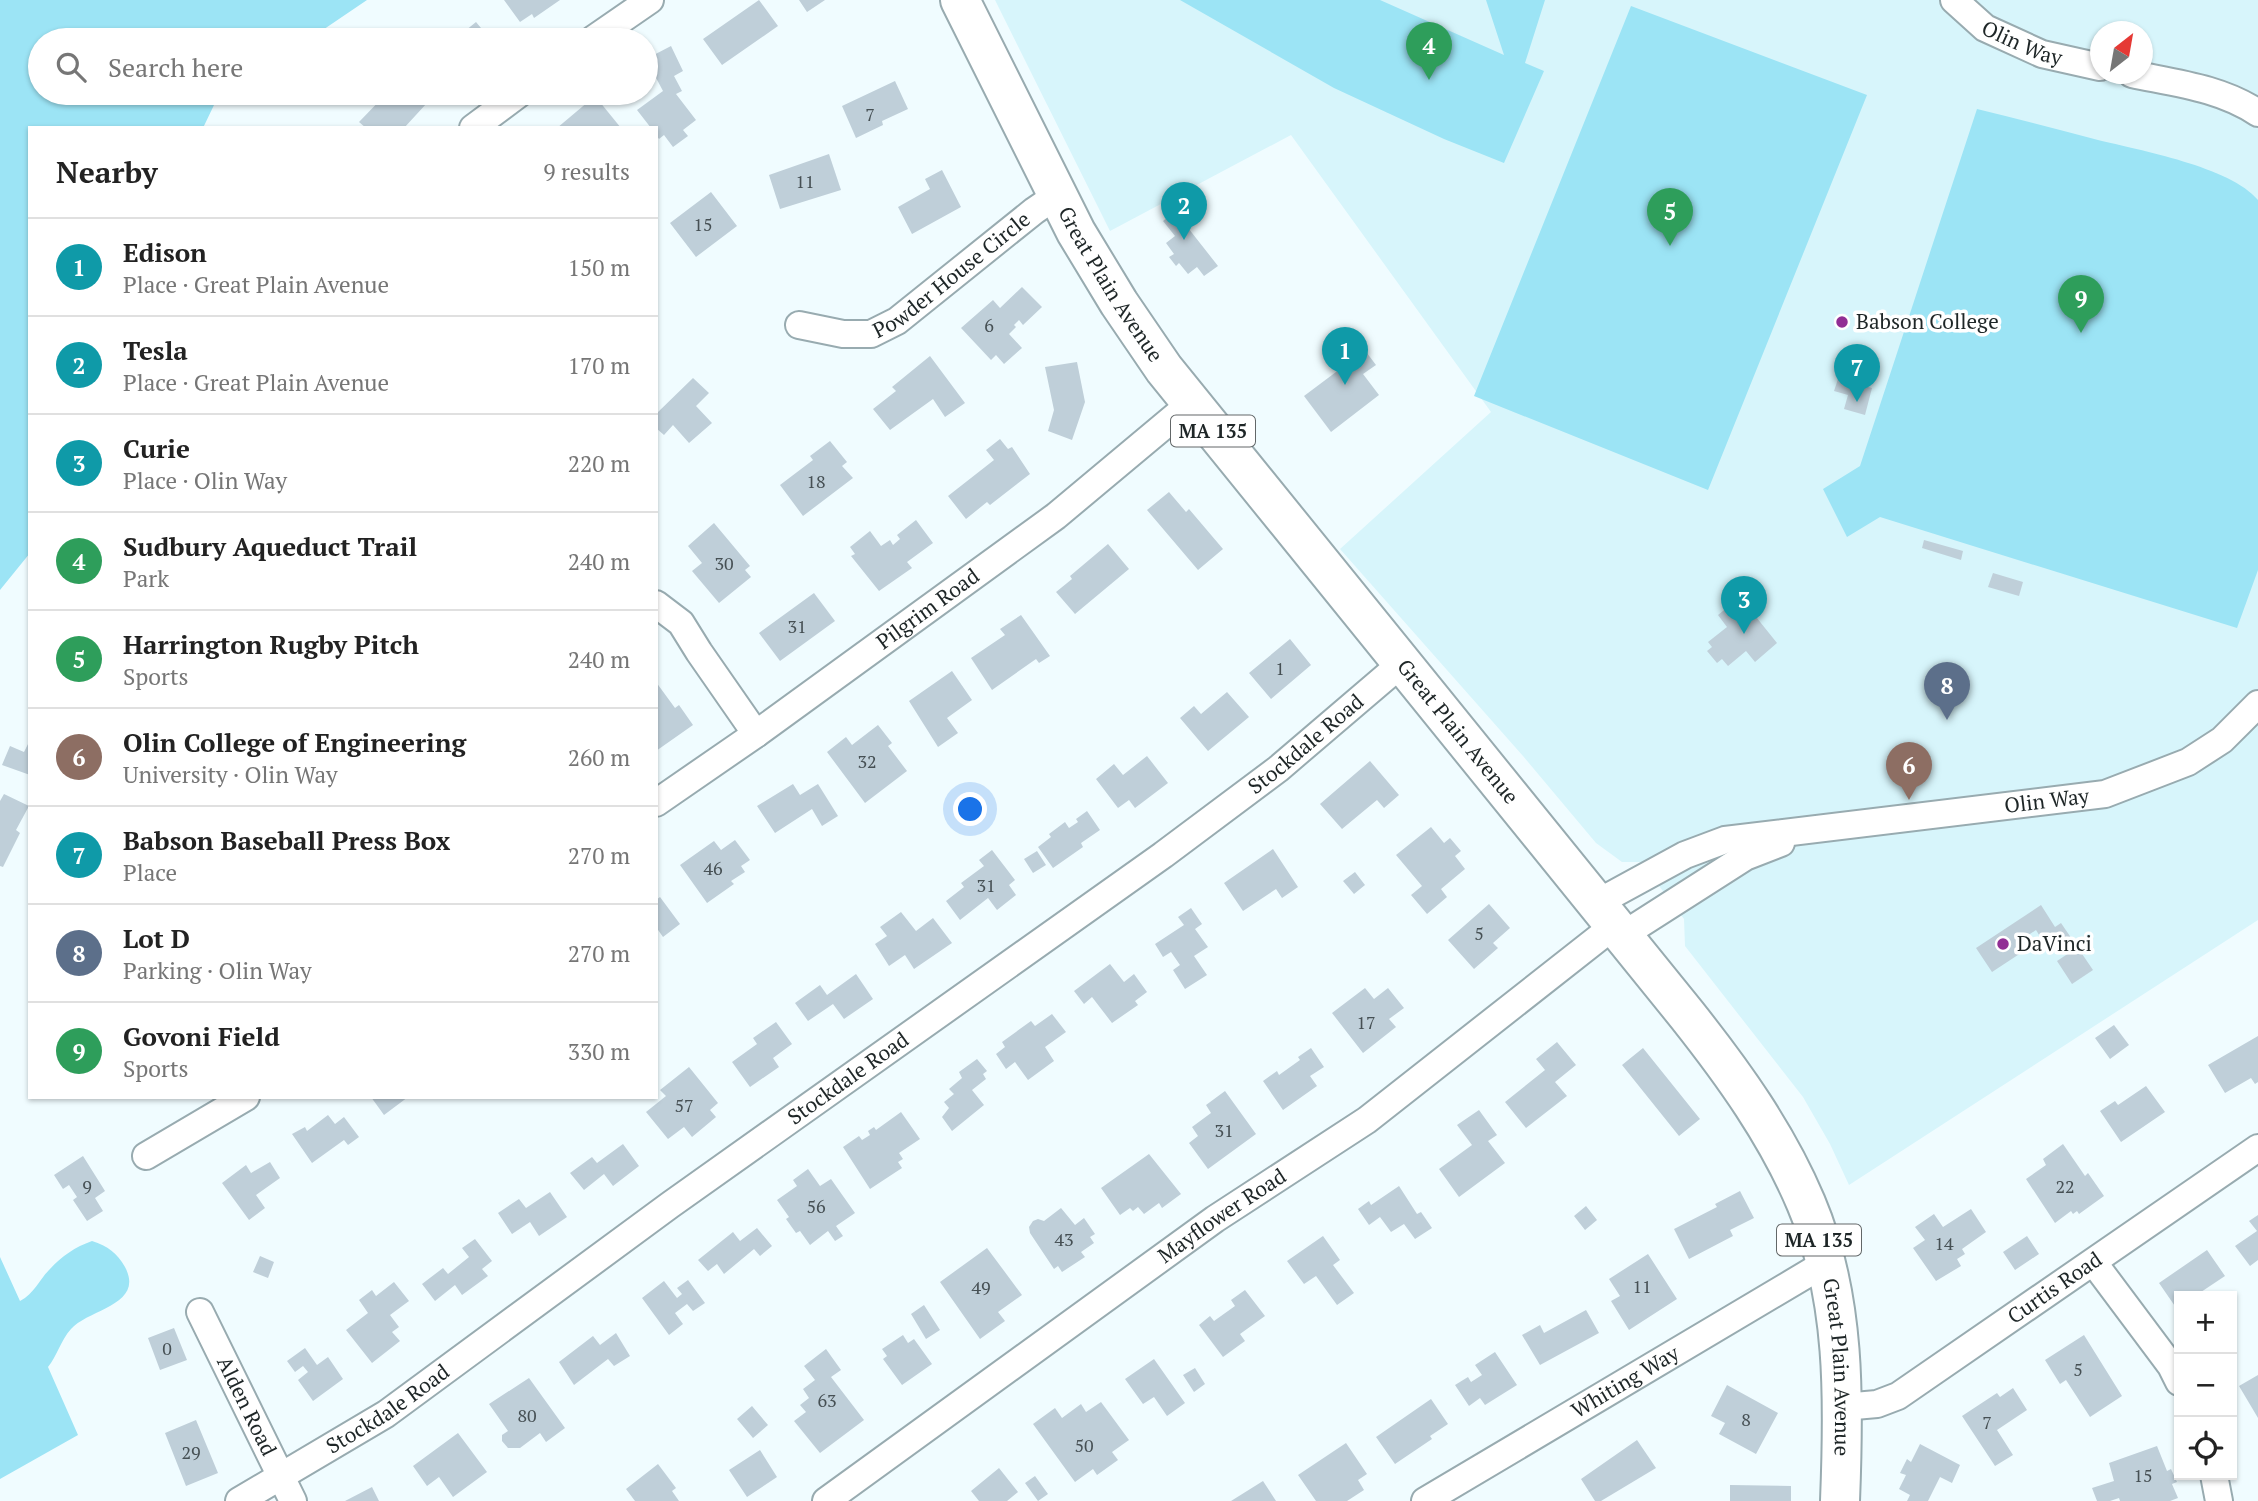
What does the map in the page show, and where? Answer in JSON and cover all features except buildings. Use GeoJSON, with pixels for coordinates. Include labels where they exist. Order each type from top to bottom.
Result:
{"type":"FeatureCollection","features":[{"type":"Feature","properties":{"kind":"main road","name":"Great Plain Avenue"},"geometry":{"type":"LineString","coordinates":[[960,0],[1056,197],[1119,303],[1190,404],[1727,1065],[1768,1128],[1806,1203],[1824,1264],[1837,1324],[1843,1407],[1840,1501]]}},
{"type":"Feature","properties":{"kind":"street"},"geometry":{"type":"LineString","coordinates":[[609,28],[650,0]]}},
{"type":"Feature","properties":{"kind":"street","name":"Olin Way"},"geometry":{"type":"LineString","coordinates":[[1954,0],[1985,28],[2042,54],[2090,65]]}},
{"type":"Feature","properties":{"kind":"street"},"geometry":{"type":"LineString","coordinates":[[2153,78],[2207,89],[2243,103],[2258,113]]}},
{"type":"Feature","properties":{"kind":"street"},"geometry":{"type":"LineString","coordinates":[[476,126],[504,105]]}},
{"type":"Feature","properties":{"kind":"street","name":"Powder House Circle"},"geometry":{"type":"LineString","coordinates":[[799,325],[843,334],[871,334],[897,321],[1034,211],[1056,197]]}},
{"type":"Feature","properties":{"kind":"street","name":"Pilgrim Road"},"geometry":{"type":"LineString","coordinates":[[658,802],[1056,516],[1190,404]]}},
{"type":"Feature","properties":{"kind":"street"},"geometry":{"type":"LineString","coordinates":[[658,606],[681,623],[755,734]]}},
{"type":"Feature","properties":{"kind":"street","name":"Stockdale Road"},"geometry":{"type":"LineString","coordinates":[[239,1501],[386,1415],[670,1205],[1163,855],[1278,769],[1401,664]]}},
{"type":"Feature","properties":{"kind":"street","name":"Olin Way"},"geometry":{"type":"LineString","coordinates":[[1612,921],[1685,855],[1707,846],[1725,841],[2105,794],[2188,762],[2222,740],[2258,704]]}},
{"type":"Feature","properties":{"kind":"street","name":"Olin Way"},"geometry":{"type":"LineString","coordinates":[[1612,921],[1745,858],[1811,832]]}},
{"type":"Feature","properties":{"kind":"street","name":"Mayflower Road"},"geometry":{"type":"LineString","coordinates":[[826,1501],[1215,1219],[1367,1120],[1612,921]]}},
{"type":"Feature","properties":{"kind":"street"},"geometry":{"type":"LineString","coordinates":[[146,1156],[243,1099]]}},
{"type":"Feature","properties":{"kind":"street","name":"Curtis Road"},"geometry":{"type":"LineString","coordinates":[[1843,1407],[1877,1404],[1898,1396],[2258,1148]]}},
{"type":"Feature","properties":{"kind":"street"},"geometry":{"type":"LineString","coordinates":[[2094,1263],[2174,1372]]}},
{"type":"Feature","properties":{"kind":"street","name":"Whiting Way"},"geometry":{"type":"LineString","coordinates":[[1425,1501],[1824,1264]]}},
{"type":"Feature","properties":{"kind":"street","name":"Alden Road"},"geometry":{"type":"LineString","coordinates":[[200,1312],[293,1501]]}},
{"type":"Feature","properties":{"kind":"street"},"geometry":{"type":"LineString","coordinates":[[2215,1480],[2219,1501]]}},
{"type":"Feature","properties":{"kind":"shaded area"},"geometry":{"type":"Polygon","coordinates":[[[0,0],[367,0],[326,28],[28,28],[28,105],[214,105],[204,126],[28,126],[28,555],[0,590],[0,0]]]}},
{"type":"Feature","properties":{"kind":"shaded area"},"geometry":{"type":"Polygon","coordinates":[[[995,0],[2258,0],[2258,920],[1849,1185],[1830,1144],[1803,1097],[1685,946],[1684,919],[1641,862],[1622,862],[1596,843],[1340,549],[1491,412],[1291,135],[1110,231],[995,0]]]}},
{"type":"Feature","properties":{"kind":"shaded area"},"geometry":{"type":"Polygon","coordinates":[[[1180,0],[1380,0],[1504,55],[1486,0],[1545,0],[1525,63],[1544,71],[1504,163],[1444,139],[1334,88],[1180,0]]]}},
{"type":"Feature","properties":{"kind":"shaded area"},"geometry":{"type":"Polygon","coordinates":[[[1631,6],[1867,95],[1708,490],[1474,396],[1631,6]]]}},
{"type":"Feature","properties":{"kind":"shaded area"},"geometry":{"type":"Polygon","coordinates":[[[1977,109],[2183,161],[2227,178],[2245,188],[2258,200],[2258,570],[2237,628],[1880,517],[1847,537],[1823,489],[1860,466],[1977,109]]]}},
{"type":"Feature","properties":{"kind":"shaded area"},"geometry":{"type":"Polygon","coordinates":[[[92,1241],[115,1254],[125,1267],[129,1280],[128,1290],[121,1298],[71,1329],[48,1367],[78,1435],[0,1479],[0,1257],[20,1301],[59,1260],[92,1241]]]}},
{"type":"Feature","properties":{"kind":"place","name":"Sudbury Aqueduct Trail"},"geometry":{"type":"Point","coordinates":[1429,80]}},
{"type":"Feature","properties":{"kind":"place","name":"Tesla"},"geometry":{"type":"Point","coordinates":[1184,240]}},
{"type":"Feature","properties":{"kind":"place","name":"Harrington Rugby Pitch"},"geometry":{"type":"Point","coordinates":[1670,246]}},
{"type":"Feature","properties":{"kind":"place","name":"Babson College"},"geometry":{"type":"Point","coordinates":[1842,322]}},
{"type":"Feature","properties":{"kind":"place","name":"Govoni Field"},"geometry":{"type":"Point","coordinates":[2081,333]}},
{"type":"Feature","properties":{"kind":"place","name":"Edison"},"geometry":{"type":"Point","coordinates":[1345,385]}},
{"type":"Feature","properties":{"kind":"place","name":"Babson Baseball Press Box"},"geometry":{"type":"Point","coordinates":[1857,402]}},
{"type":"Feature","properties":{"kind":"place","name":"Curie"},"geometry":{"type":"Point","coordinates":[1744,634]}},
{"type":"Feature","properties":{"kind":"place","name":"Lot D"},"geometry":{"type":"Point","coordinates":[1947,720]}},
{"type":"Feature","properties":{"kind":"place","name":"Olin College of Engineering"},"geometry":{"type":"Point","coordinates":[1909,800]}},
{"type":"Feature","properties":{"kind":"place","name":"DaVinci"},"geometry":{"type":"Point","coordinates":[2003,944]}}]}
